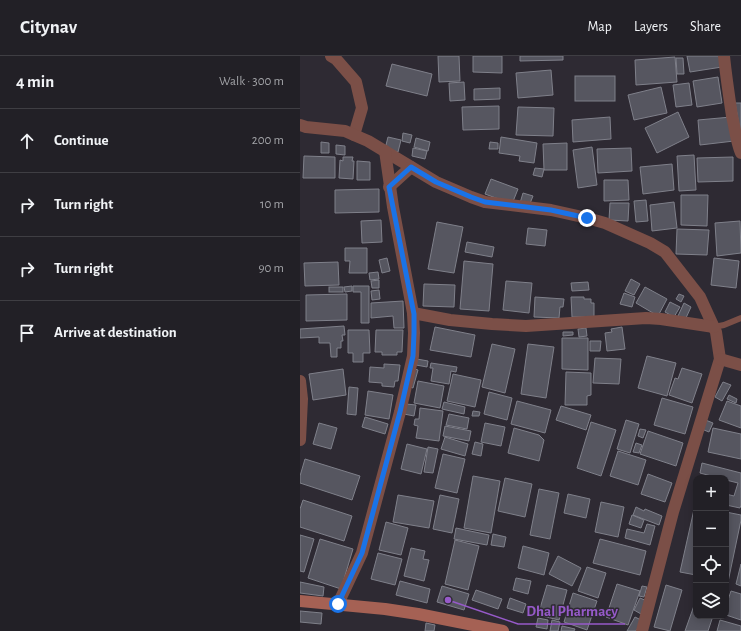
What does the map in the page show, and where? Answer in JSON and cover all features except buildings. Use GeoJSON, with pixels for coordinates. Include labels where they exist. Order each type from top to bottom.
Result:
{"type":"FeatureCollection","features":[{"type":"Feature","properties":{"kind":"street"},"geometry":{"type":"LineString","coordinates":[[331,56],[336,59],[356,82],[362,108],[354,135]]}},
{"type":"Feature","properties":{"kind":"street"},"geometry":{"type":"LineString","coordinates":[[724,56],[737,143],[741,153]]}},
{"type":"Feature","properties":{"kind":"street"},"geometry":{"type":"LineString","coordinates":[[300,125],[345,131],[368,141],[436,182],[485,202],[551,210],[605,223],[650,243],[665,252],[700,297],[716,332],[720,359],[673,512],[642,631]]}},
{"type":"Feature","properties":{"kind":"street"},"geometry":{"type":"LineString","coordinates":[[338,604],[362,553],[400,412],[413,356],[414,314],[389,187],[385,151]]}},
{"type":"Feature","properties":{"kind":"street"},"geometry":{"type":"LineString","coordinates":[[389,187],[411,167]]}},
{"type":"Feature","properties":{"kind":"street"},"geometry":{"type":"LineString","coordinates":[[414,314],[492,324],[526,326],[646,318],[714,327]]}},
{"type":"Feature","properties":{"kind":"street"},"geometry":{"type":"LineString","coordinates":[[720,359],[741,365]]}},
{"type":"Feature","properties":{"kind":"street"},"geometry":{"type":"LineString","coordinates":[[300,381],[302,399],[300,440]]}},
{"type":"Feature","properties":{"kind":"street"},"geometry":{"type":"LineString","coordinates":[[300,601],[385,609],[503,631]]}},
{"type":"Feature","properties":{"kind":"lane"},"geometry":{"type":"LineString","coordinates":[[714,327],[724,325],[741,318]]}},
{"type":"Feature","properties":{"kind":"place","name":"Dhal Pharmacy"},"geometry":{"type":"Point","coordinates":[448,600]}},
{"type":"Feature","properties":{"kind":"route"},"geometry":{"type":"LineString","coordinates":[[338,604],[362,553],[400,412],[413,356],[414,314],[389,187],[411,167],[436,182],[485,202],[551,210],[587,218]]}}]}
